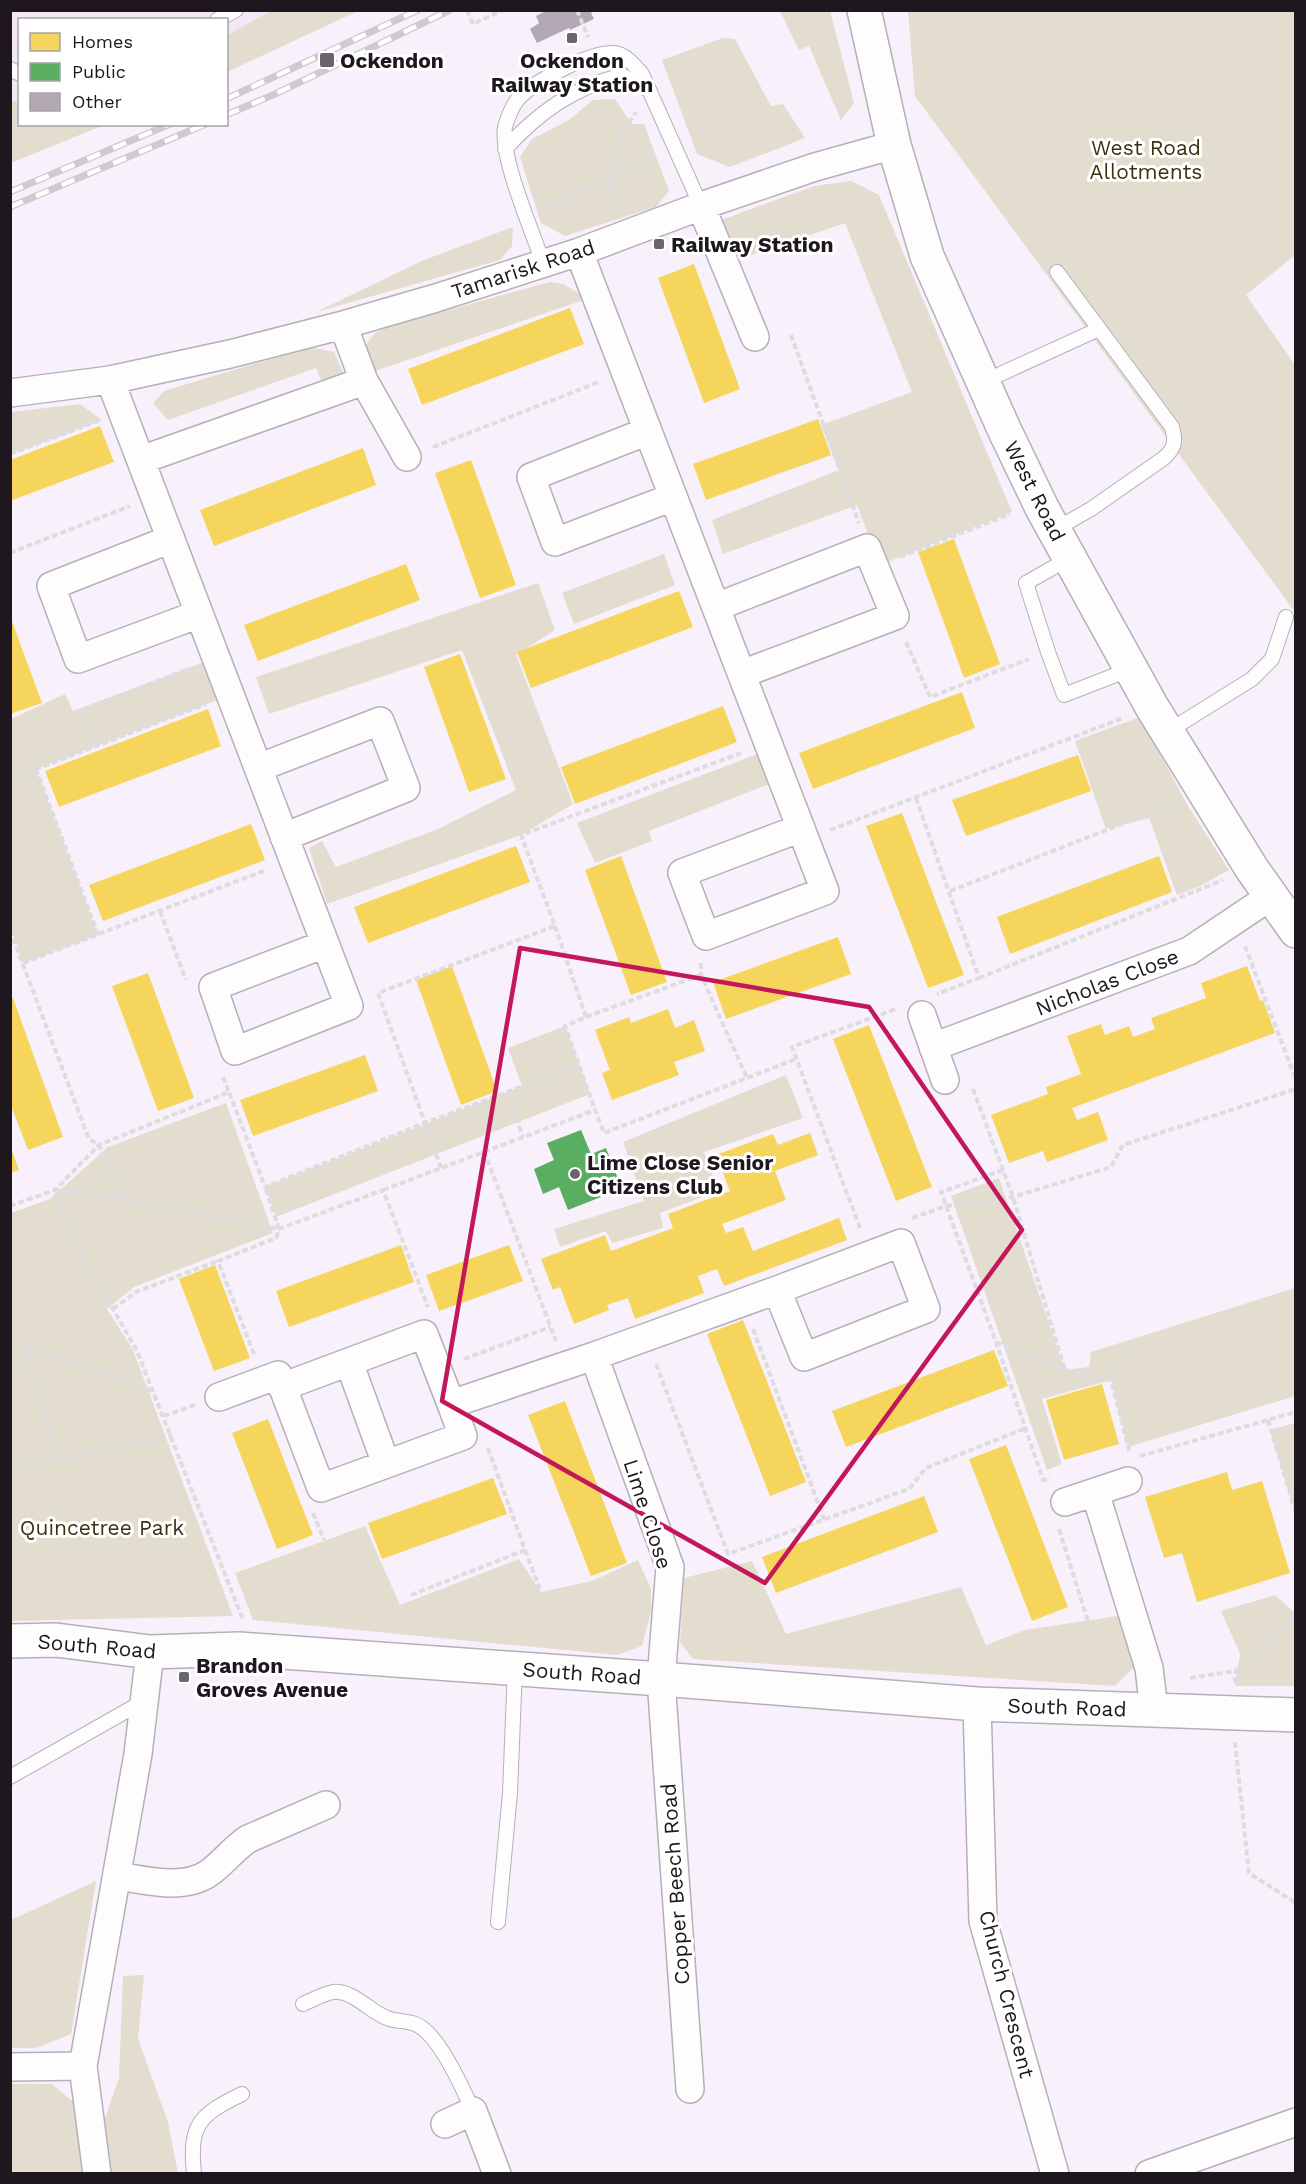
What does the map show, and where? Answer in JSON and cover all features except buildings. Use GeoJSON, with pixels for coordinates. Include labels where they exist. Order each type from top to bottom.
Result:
{"type":"FeatureCollection","features":[{"type":"Feature","properties":{"kind":"main road","name":"West Road"},"geometry":{"type":"LineString","coordinates":[[864,10],[894,145],[927,256],[983,382],[1054,530],[1159,720],[1252,869],[1296,931]]}},
{"type":"Feature","properties":{"kind":"main road","name":"South Road"},"geometry":{"type":"LineString","coordinates":[[10,1641],[56,1640],[150,1652],[239,1649],[661,1678],[977,1704],[1153,1697],[1232,1713],[1296,1715]]}},
{"type":"Feature","properties":{"kind":"street","name":"Tamarisk Road"},"geometry":{"type":"LineString","coordinates":[[10,393],[110,380],[230,354],[343,325],[579,252],[701,206],[823,164],[894,145]]}},
{"type":"Feature","properties":{"kind":"street"},"geometry":{"type":"LineString","coordinates":[[701,206],[755,337]]}},
{"type":"Feature","properties":{"kind":"street"},"geometry":{"type":"LineString","coordinates":[[579,252],[825,891],[706,936],[682,873],[803,834]]}},
{"type":"Feature","properties":{"kind":"street"},"geometry":{"type":"LineString","coordinates":[[343,325],[364,381],[407,457]]}},
{"type":"Feature","properties":{"kind":"street"},"geometry":{"type":"LineString","coordinates":[[110,380],[141,460],[325,944],[348,1006],[234,1051],[213,987],[325,944]]}},
{"type":"Feature","properties":{"kind":"street"},"geometry":{"type":"LineString","coordinates":[[141,460],[364,381]]}},
{"type":"Feature","properties":{"kind":"street"},"geometry":{"type":"LineString","coordinates":[[648,430],[531,477],[555,542],[673,496]]}},
{"type":"Feature","properties":{"kind":"street"},"geometry":{"type":"LineString","coordinates":[[171,539],[51,586],[78,659],[199,614]]}},
{"type":"Feature","properties":{"kind":"street"},"geometry":{"type":"LineString","coordinates":[[716,607],[879,555],[895,616],[741,674]]}},
{"type":"Feature","properties":{"kind":"street"},"geometry":{"type":"LineString","coordinates":[[258,768],[380,721],[406,788],[284,837]]}},
{"type":"Feature","properties":{"kind":"street","name":"Nicholas Close"},"geometry":{"type":"LineString","coordinates":[[933,1047],[1189,951],[1270,896]]}},
{"type":"Feature","properties":{"kind":"street"},"geometry":{"type":"LineString","coordinates":[[922,1015],[933,1047],[957,1080]]}},
{"type":"Feature","properties":{"kind":"street"},"geometry":{"type":"LineString","coordinates":[[451,1404],[594,1356],[901,1243],[926,1309],[804,1357],[777,1290]]}},
{"type":"Feature","properties":{"kind":"street"},"geometry":{"type":"LineString","coordinates":[[219,1397],[349,1362],[424,1334],[463,1436],[321,1488],[273,1383]]}},
{"type":"Feature","properties":{"kind":"street","name":"Lime Close"},"geometry":{"type":"LineString","coordinates":[[594,1356],[670,1567],[661,1678]]}},
{"type":"Feature","properties":{"kind":"street"},"geometry":{"type":"LineString","coordinates":[[349,1362],[386,1464]]}},
{"type":"Feature","properties":{"kind":"street"},"geometry":{"type":"LineString","coordinates":[[1056,1505],[1095,1492],[1128,1466]]}},
{"type":"Feature","properties":{"kind":"street","name":"South Road"},"geometry":{"type":"LineString","coordinates":[[1095,1492],[1149,1668],[1153,1697]]}},
{"type":"Feature","properties":{"kind":"street"},"geometry":{"type":"LineString","coordinates":[[97,2174],[83,2066],[138,1754],[150,1652]]}},
{"type":"Feature","properties":{"kind":"street","name":"Copper Beech Road"},"geometry":{"type":"LineString","coordinates":[[661,1678],[690,2089]]}},
{"type":"Feature","properties":{"kind":"street","name":"Church Crescent"},"geometry":{"type":"LineString","coordinates":[[977,1704],[983,1921],[1055,2174]]}},
{"type":"Feature","properties":{"kind":"street"},"geometry":{"type":"LineString","coordinates":[[117,1876],[176,1883],[200,1878],[248,1839],[326,1805]]}},
{"type":"Feature","properties":{"kind":"street"},"geometry":{"type":"LineString","coordinates":[[10,2067],[83,2066]]}},
{"type":"Feature","properties":{"kind":"street"},"geometry":{"type":"LineString","coordinates":[[445,2124],[473,2111],[497,2174]]}},
{"type":"Feature","properties":{"kind":"street"},"geometry":{"type":"LineString","coordinates":[[1149,2174],[1296,2122]]}},
{"type":"Feature","properties":{"kind":"lane"},"geometry":{"type":"LineString","coordinates":[[222,18],[236,10]]}},
{"type":"Feature","properties":{"kind":"lane"},"geometry":{"type":"LineString","coordinates":[[543,263],[505,149],[505,125],[517,99],[537,83],[580,61],[615,53],[630,61],[642,74],[701,206]]}},
{"type":"Feature","properties":{"kind":"lane"},"geometry":{"type":"LineString","coordinates":[[505,149],[528,124],[542,113],[557,102],[594,83],[622,75],[650,91]]}},
{"type":"Feature","properties":{"kind":"lane"},"geometry":{"type":"LineString","coordinates":[[1057,272],[1172,427],[1175,439],[1173,450],[1091,509],[1054,530],[1026,583],[1064,695],[1131,669]]}},
{"type":"Feature","properties":{"kind":"lane"},"geometry":{"type":"LineString","coordinates":[[983,382],[1099,329]]}},
{"type":"Feature","properties":{"kind":"lane"},"geometry":{"type":"LineString","coordinates":[[1159,720],[1252,679],[1272,659],[1286,617]]}},
{"type":"Feature","properties":{"kind":"lane"},"geometry":{"type":"LineString","coordinates":[[498,1922],[510,1793],[515,1668]]}},
{"type":"Feature","properties":{"kind":"lane"},"geometry":{"type":"LineString","coordinates":[[10,1777],[144,1701]]}},
{"type":"Feature","properties":{"kind":"lane"},"geometry":{"type":"LineString","coordinates":[[303,2004],[332,1992],[345,1992],[388,2019],[408,2021],[423,2028],[439,2048],[459,2081],[473,2111]]}},
{"type":"Feature","properties":{"kind":"lane"},"geometry":{"type":"LineString","coordinates":[[194,2174],[194,2136],[200,2121],[213,2108],[242,2094]]}},
{"type":"Feature","properties":{"kind":"path"},"geometry":{"type":"LineString","coordinates":[[467,10],[473,24],[503,10]]}},
{"type":"Feature","properties":{"kind":"path"},"geometry":{"type":"LineString","coordinates":[[619,237],[609,167],[624,130],[650,91]]}},
{"type":"Feature","properties":{"kind":"path"},"geometry":{"type":"LineString","coordinates":[[526,214],[675,148]]}},
{"type":"Feature","properties":{"kind":"path"},"geometry":{"type":"LineString","coordinates":[[791,335],[879,555],[1054,530]]}},
{"type":"Feature","properties":{"kind":"path"},"geometry":{"type":"LineString","coordinates":[[407,457],[625,372]]}},
{"type":"Feature","properties":{"kind":"path"},"geometry":{"type":"LineString","coordinates":[[10,454],[102,420]]}},
{"type":"Feature","properties":{"kind":"path"},"geometry":{"type":"LineString","coordinates":[[10,553],[135,504]]}},
{"type":"Feature","properties":{"kind":"path"},"geometry":{"type":"LineString","coordinates":[[895,616],[930,697],[1048,652]]}},
{"type":"Feature","properties":{"kind":"path"},"geometry":{"type":"LineString","coordinates":[[96,746],[82,710],[194,667],[197,676]]}},
{"type":"Feature","properties":{"kind":"path"},"geometry":{"type":"LineString","coordinates":[[10,779],[208,703],[204,694]]}},
{"type":"Feature","properties":{"kind":"path"},"geometry":{"type":"LineString","coordinates":[[803,834],[1159,720]]}},
{"type":"Feature","properties":{"kind":"path"},"geometry":{"type":"LineString","coordinates":[[586,1017],[521,835],[749,750]]}},
{"type":"Feature","properties":{"kind":"path"},"geometry":{"type":"LineString","coordinates":[[36,769],[98,935]]}},
{"type":"Feature","properties":{"kind":"path"},"geometry":{"type":"LineString","coordinates":[[950,891],[1205,792]]}},
{"type":"Feature","properties":{"kind":"path"},"geometry":{"type":"LineString","coordinates":[[23,963],[272,868]]}},
{"type":"Feature","properties":{"kind":"path"},"geometry":{"type":"LineString","coordinates":[[979,978],[1252,869]]}},
{"type":"Feature","properties":{"kind":"path"},"geometry":{"type":"LineString","coordinates":[[700,922],[701,975],[747,1078]]}},
{"type":"Feature","properties":{"kind":"path"},"geometry":{"type":"LineString","coordinates":[[441,1167],[378,993],[555,926]]}},
{"type":"Feature","properties":{"kind":"path"},"geometry":{"type":"LineString","coordinates":[[10,930],[89,1139],[99,1145],[120,1197]]}},
{"type":"Feature","properties":{"kind":"path"},"geometry":{"type":"LineString","coordinates":[[1243,942],[1296,1080]]}},
{"type":"Feature","properties":{"kind":"path"},"geometry":{"type":"LineString","coordinates":[[701,975],[565,1026],[604,1133],[796,1059]]}},
{"type":"Feature","properties":{"kind":"path"},"geometry":{"type":"LineString","coordinates":[[265,1187],[579,1065]]}},
{"type":"Feature","properties":{"kind":"path"},"geometry":{"type":"LineString","coordinates":[[957,1080],[1003,1170],[1065,1370]]}},
{"type":"Feature","properties":{"kind":"path"},"geometry":{"type":"LineString","coordinates":[[55,1190],[99,1145],[229,1092],[279,1229],[276,1238],[138,1291],[113,1309]]}},
{"type":"Feature","properties":{"kind":"path"},"geometry":{"type":"LineString","coordinates":[[507,1092],[523,1137]]}},
{"type":"Feature","properties":{"kind":"path"},"geometry":{"type":"LineString","coordinates":[[10,1206],[55,1190],[120,1197],[279,1229],[595,1110]]}},
{"type":"Feature","properties":{"kind":"path"},"geometry":{"type":"LineString","coordinates":[[484,1151],[556,1343]]}},
{"type":"Feature","properties":{"kind":"path"},"geometry":{"type":"LineString","coordinates":[[1003,1170],[941,1192],[1043,1480],[1056,1505],[1090,1628]]}},
{"type":"Feature","properties":{"kind":"path"},"geometry":{"type":"LineString","coordinates":[[55,1190],[86,1267],[137,1351],[154,1391],[243,1618],[239,1649]]}},
{"type":"Feature","properties":{"kind":"path"},"geometry":{"type":"LineString","coordinates":[[383,1190],[429,1309]]}},
{"type":"Feature","properties":{"kind":"path"},"geometry":{"type":"LineString","coordinates":[[218,1261],[273,1383]]}},
{"type":"Feature","properties":{"kind":"path"},"geometry":{"type":"LineString","coordinates":[[752,1326],[824,1519]]}},
{"type":"Feature","properties":{"kind":"path"},"geometry":{"type":"LineString","coordinates":[[462,1360],[550,1327]]}},
{"type":"Feature","properties":{"kind":"path"},"geometry":{"type":"LineString","coordinates":[[1131,1340],[1111,1380],[1128,1466],[1296,1412]]}},
{"type":"Feature","properties":{"kind":"path"},"geometry":{"type":"LineString","coordinates":[[10,1342],[154,1391]]}},
{"type":"Feature","properties":{"kind":"path"},"geometry":{"type":"LineString","coordinates":[[996,1342],[1065,1370],[1111,1380]]}},
{"type":"Feature","properties":{"kind":"path"},"geometry":{"type":"LineString","coordinates":[[24,1346],[62,1459]]}},
{"type":"Feature","properties":{"kind":"path"},"geometry":{"type":"LineString","coordinates":[[656,1361],[728,1554],[909,1489],[926,1468],[1026,1428]]}},
{"type":"Feature","properties":{"kind":"path"},"geometry":{"type":"LineString","coordinates":[[10,1369],[30,1363]]}},
{"type":"Feature","properties":{"kind":"path"},"geometry":{"type":"LineString","coordinates":[[1268,1420],[1296,1513]]}},
{"type":"Feature","properties":{"kind":"path"},"geometry":{"type":"LineString","coordinates":[[10,1470],[172,1436]]}},
{"type":"Feature","properties":{"kind":"path"},"geometry":{"type":"LineString","coordinates":[[486,1444],[541,1592]]}},
{"type":"Feature","properties":{"kind":"path"},"geometry":{"type":"LineString","coordinates":[[1043,1480],[1053,1476]]}},
{"type":"Feature","properties":{"kind":"path"},"geometry":{"type":"LineString","coordinates":[[411,1596],[525,1550]]}},
{"type":"Feature","properties":{"kind":"path"},"geometry":{"type":"LineString","coordinates":[[1153,1697],[1236,1671],[1296,1614]]}},
{"type":"Feature","properties":{"kind":"path"},"geometry":{"type":"LineString","coordinates":[[1285,1624],[1296,1621]]}},
{"type":"Feature","properties":{"kind":"path"},"geometry":{"type":"LineString","coordinates":[[1236,1671],[1232,1713],[1250,1873],[1296,1903]]}},
{"type":"Feature","properties":{"kind":"highlighted area"},"geometry":{"type":"Polygon","coordinates":[[[520,948],[869,1007],[1022,1230],[765,1583],[442,1401],[520,948]]]}},
{"type":"Feature","properties":{"kind":"shaded area"},"geometry":{"type":"Polygon","coordinates":[[[11,11],[287,11],[228,40],[228,18],[18,18],[19,126],[11,146],[11,11]]]}},
{"type":"Feature","properties":{"kind":"green space"},"geometry":{"type":"Polygon","coordinates":[[[273,10],[358,10],[228,72],[228,34],[273,10]]]}},
{"type":"Feature","properties":{"kind":"green space"},"geometry":{"type":"Polygon","coordinates":[[[780,11],[830,11],[854,103],[841,120],[809,46],[799,50],[780,11]]]}},
{"type":"Feature","properties":{"kind":"green space","name":"West Road Allotments"},"geometry":{"type":"Polygon","coordinates":[[[908,11],[1295,11],[1295,255],[1246,295],[1295,365],[1295,612],[915,96],[908,11]]]}},
{"type":"Feature","properties":{"kind":"green space"},"geometry":{"type":"Polygon","coordinates":[[[723,38],[735,39],[771,106],[783,104],[805,138],[730,167],[697,154],[662,60],[723,38]]]}},
{"type":"Feature","properties":{"kind":"green space"},"geometry":{"type":"Polygon","coordinates":[[[615,99],[632,124],[644,124],[669,191],[656,207],[565,236],[541,223],[520,157],[532,139],[569,120],[593,100],[615,99]]]}},
{"type":"Feature","properties":{"kind":"green space"},"geometry":{"type":"Polygon","coordinates":[[[11,100],[18,103],[18,126],[102,126],[11,163],[11,100]]]}},
{"type":"Feature","properties":{"kind":"green space"},"geometry":{"type":"Polygon","coordinates":[[[851,181],[879,195],[1012,512],[880,565],[857,505],[723,554],[712,520],[839,470],[821,425],[912,392],[845,223],[734,261],[716,222],[814,186],[851,181]]]}},
{"type":"Feature","properties":{"kind":"green space"},"geometry":{"type":"Polygon","coordinates":[[[513,227],[512,246],[500,260],[316,312],[424,260],[513,227]]]}},
{"type":"Feature","properties":{"kind":"green space"},"geometry":{"type":"Polygon","coordinates":[[[550,282],[564,284],[587,299],[369,373],[365,346],[374,334],[387,327],[550,282]]]}},
{"type":"Feature","properties":{"kind":"green space"},"geometry":{"type":"Polygon","coordinates":[[[310,347],[334,352],[346,379],[324,387],[316,368],[168,420],[153,403],[164,391],[310,347]]]}},
{"type":"Feature","properties":{"kind":"green space"},"geometry":{"type":"Polygon","coordinates":[[[80,404],[102,420],[11,454],[11,412],[80,404]]]}},
{"type":"Feature","properties":{"kind":"green space"},"geometry":{"type":"Polygon","coordinates":[[[664,554],[675,585],[574,624],[562,593],[664,554]]]}},
{"type":"Feature","properties":{"kind":"green space"},"geometry":{"type":"Polygon","coordinates":[[[538,583],[555,630],[516,655],[573,804],[521,835],[327,904],[309,848],[322,841],[336,867],[438,829],[516,790],[462,650],[269,714],[256,677],[538,583]]]}},
{"type":"Feature","properties":{"kind":"green space"},"geometry":{"type":"Polygon","coordinates":[[[207,661],[220,699],[36,769],[98,935],[23,963],[11,928],[11,719],[65,694],[73,711],[207,661]]]}},
{"type":"Feature","properties":{"kind":"green space"},"geometry":{"type":"Polygon","coordinates":[[[1140,717],[1188,806],[1229,870],[1202,885],[1177,895],[1149,818],[1106,829],[1075,741],[1140,717]]]}},
{"type":"Feature","properties":{"kind":"green space"},"geometry":{"type":"Polygon","coordinates":[[[760,753],[772,783],[649,831],[652,841],[595,863],[577,823],[760,753]]]}},
{"type":"Feature","properties":{"kind":"green space"},"geometry":{"type":"Polygon","coordinates":[[[565,1026],[590,1094],[276,1217],[265,1187],[522,1086],[508,1048],[565,1026]]]}},
{"type":"Feature","properties":{"kind":"green space"},"geometry":{"type":"Polygon","coordinates":[[[786,1075],[803,1118],[704,1152],[718,1191],[660,1213],[663,1228],[612,1243],[606,1231],[560,1247],[554,1229],[644,1201],[623,1142],[786,1075]]]}},
{"type":"Feature","properties":{"kind":"green space","name":"Quincetree Park"},"geometry":{"type":"Polygon","coordinates":[[[226,1103],[273,1233],[134,1287],[107,1309],[133,1350],[233,1616],[11,1621],[11,1213],[50,1199],[108,1147],[226,1103]]]}},
{"type":"Feature","properties":{"kind":"green space"},"geometry":{"type":"Polygon","coordinates":[[[999,1178],[1065,1370],[1089,1367],[1091,1352],[1295,1288],[1295,1396],[1128,1447],[1111,1380],[1042,1399],[1062,1464],[1047,1470],[951,1196],[999,1178]]]}},
{"type":"Feature","properties":{"kind":"green space"},"geometry":{"type":"Polygon","coordinates":[[[1296,1423],[1295,1512],[1270,1430],[1296,1423]]]}},
{"type":"Feature","properties":{"kind":"green space"},"geometry":{"type":"Polygon","coordinates":[[[365,1526],[400,1605],[519,1559],[541,1592],[592,1581],[638,1560],[651,1589],[651,1612],[642,1646],[617,1655],[253,1620],[235,1573],[365,1526]]]}},
{"type":"Feature","properties":{"kind":"green space"},"geometry":{"type":"Polygon","coordinates":[[[752,1561],[786,1634],[961,1587],[986,1645],[1025,1630],[1118,1616],[1135,1666],[1115,1686],[693,1659],[680,1642],[684,1578],[752,1561]]]}},
{"type":"Feature","properties":{"kind":"green space"},"geometry":{"type":"Polygon","coordinates":[[[1275,1595],[1293,1611],[1295,1609],[1295,1686],[1235,1686],[1240,1654],[1221,1611],[1275,1595]]]}},
{"type":"Feature","properties":{"kind":"green space"},"geometry":{"type":"Polygon","coordinates":[[[96,1881],[71,2034],[36,2048],[11,2048],[11,1920],[96,1881]]]}},
{"type":"Feature","properties":{"kind":"green space"},"geometry":{"type":"Polygon","coordinates":[[[144,1975],[138,2039],[168,2122],[178,2173],[110,2173],[102,2127],[119,2078],[123,1976],[144,1975]]]}},
{"type":"Feature","properties":{"kind":"green space"},"geometry":{"type":"Polygon","coordinates":[[[11,2084],[52,2084],[78,2106],[87,2173],[11,2174],[11,2084]]]}},
{"type":"Feature","properties":{"kind":"railway"},"geometry":{"type":"LineString","coordinates":[[228,98],[418,10]]}},
{"type":"Feature","properties":{"kind":"railway"},"geometry":{"type":"LineString","coordinates":[[228,114],[450,10]]}},
{"type":"Feature","properties":{"kind":"railway"},"geometry":{"type":"LineString","coordinates":[[10,192],[165,126]]}},
{"type":"Feature","properties":{"kind":"railway"},"geometry":{"type":"LineString","coordinates":[[10,207],[201,126]]}},
{"type":"Feature","properties":{"kind":"place","name":"Ockendon Railway Station"},"geometry":{"type":"Point","coordinates":[572,38]}},
{"type":"Feature","properties":{"kind":"place","name":"Ockendon"},"geometry":{"type":"Point","coordinates":[327,60]}},
{"type":"Feature","properties":{"kind":"place","name":"Railway Station"},"geometry":{"type":"Point","coordinates":[659,244]}},
{"type":"Feature","properties":{"kind":"place","name":"Lime Close Senior Citizens Club"},"geometry":{"type":"Point","coordinates":[575,1174]}},
{"type":"Feature","properties":{"kind":"place","name":"Brandon Groves Avenue"},"geometry":{"type":"Point","coordinates":[184,1677]}}]}
